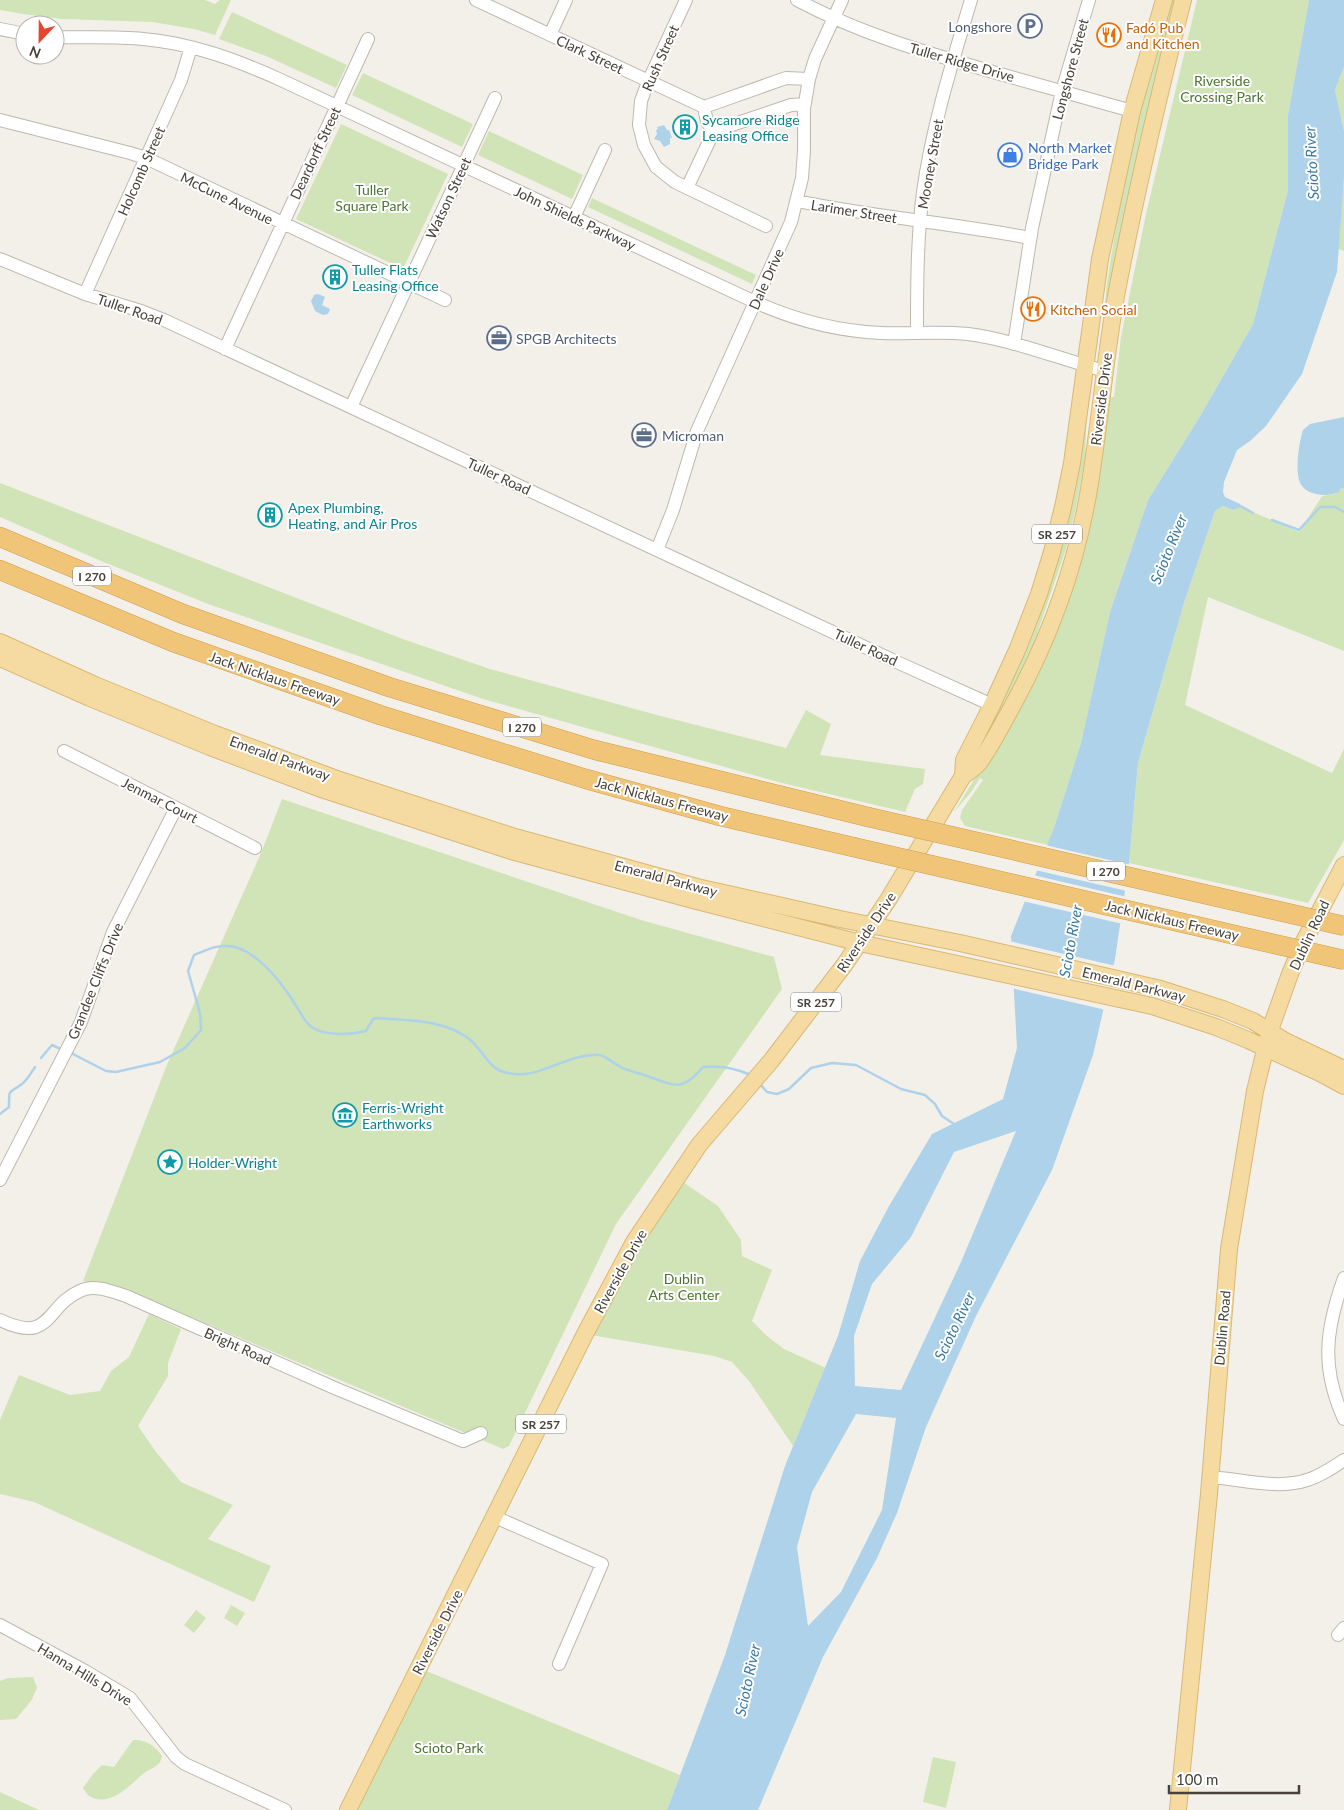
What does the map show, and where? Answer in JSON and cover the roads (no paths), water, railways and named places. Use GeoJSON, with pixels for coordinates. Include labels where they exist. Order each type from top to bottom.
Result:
{"type":"FeatureCollection","features":[{"type":"Feature","properties":{"kind":"highway","name":"I 270"},"geometry":{"type":"LineString","coordinates":[[0,537],[184,614],[389,687],[595,750],[868,817],[1344,926]]}},
{"type":"Feature","properties":{"kind":"highway","name":"Jack Nicklaus Freeway"},"geometry":{"type":"LineString","coordinates":[[0,570],[173,642],[380,715],[586,779],[720,816],[1344,960]]}},
{"type":"Feature","properties":{"kind":"main road","name":"Riverside Drive"},"geometry":{"type":"LineString","coordinates":[[963,776],[964,760],[992,705],[1030,618],[1052,552],[1072,463],[1100,259],[1132,111],[1164,0]]}},
{"type":"Feature","properties":{"kind":"main road","name":"Riverside Drive"},"geometry":{"type":"LineString","coordinates":[[348,1810],[585,1334],[634,1242],[699,1145],[771,1061],[872,925],[963,776],[978,765],[1005,720],[1038,655],[1057,606],[1079,534],[1090,484],[1105,371],[1123,262],[1150,138],[1184,0]]}},
{"type":"Feature","properties":{"kind":"main road","name":"Emerald Parkway"},"geometry":{"type":"LineString","coordinates":[[0,642],[95,685],[215,734],[337,779],[515,837],[697,887],[1137,983],[1223,1009],[1253,1021],[1285,1041],[1344,1070]]}},
{"type":"Feature","properties":{"kind":"main road","name":"Emerald Parkway"},"geometry":{"type":"LineString","coordinates":[[0,658],[167,730],[324,790],[511,851],[860,942],[1123,999],[1170,1012],[1216,1027],[1320,1073],[1344,1086]]}},
{"type":"Feature","properties":{"kind":"main road","name":"Dublin Road"},"geometry":{"type":"LineString","coordinates":[[1178,1810],[1230,1248],[1255,1091],[1270,1030],[1302,945],[1344,865]]}},
{"type":"Feature","properties":{"kind":"street","name":"Clark Street"},"geometry":{"type":"LineString","coordinates":[[476,0],[704,107]]}},
{"type":"Feature","properties":{"kind":"street"},"geometry":{"type":"LineString","coordinates":[[550,35],[566,0]]}},
{"type":"Feature","properties":{"kind":"street","name":"Rush Street"},"geometry":{"type":"LineString","coordinates":[[686,0],[648,82],[639,112],[640,132],[644,145],[649,156],[661,172],[674,182],[766,226]]}},
{"type":"Feature","properties":{"kind":"street","name":"Tuller Ridge Drive"},"geometry":{"type":"LineString","coordinates":[[797,0],[880,38],[1132,111]]}},
{"type":"Feature","properties":{"kind":"street","name":"Dale Drive"},"geometry":{"type":"LineString","coordinates":[[657,550],[671,518],[697,431],[782,244],[797,201],[803,164],[805,104],[809,79],[815,59],[842,0]]}},
{"type":"Feature","properties":{"kind":"street","name":"Mooney Street"},"geometry":{"type":"LineString","coordinates":[[916,333],[921,221],[928,165],[952,60],[971,0]]}},
{"type":"Feature","properties":{"kind":"street","name":"Longshore Street"},"geometry":{"type":"LineString","coordinates":[[1014,344],[1030,238],[1062,91],[1089,0]]}},
{"type":"Feature","properties":{"kind":"street"},"geometry":{"type":"LineString","coordinates":[[0,29],[15,32]]}},
{"type":"Feature","properties":{"kind":"street","name":"John Shields Parkway"},"geometry":{"type":"LineString","coordinates":[[65,37],[134,38],[191,47],[264,72],[756,302],[791,316],[833,327],[874,332],[970,334],[1014,344],[1105,371]]}},
{"type":"Feature","properties":{"kind":"street","name":"Deardorff Street"},"geometry":{"type":"LineString","coordinates":[[225,349],[368,39]]}},
{"type":"Feature","properties":{"kind":"street","name":"Holcomb Street"},"geometry":{"type":"LineString","coordinates":[[85,294],[182,80],[191,47]]}},
{"type":"Feature","properties":{"kind":"street"},"geometry":{"type":"LineString","coordinates":[[714,131],[707,122],[704,107],[786,78],[809,79]]}},
{"type":"Feature","properties":{"kind":"street","name":"Watson Street"},"geometry":{"type":"LineString","coordinates":[[351,407],[495,98]]}},
{"type":"Feature","properties":{"kind":"street"},"geometry":{"type":"LineString","coordinates":[[687,188],[714,131],[791,105],[805,104]]}},
{"type":"Feature","properties":{"kind":"street","name":"McCune Avenue"},"geometry":{"type":"LineString","coordinates":[[0,120],[146,158],[445,300]]}},
{"type":"Feature","properties":{"kind":"street"},"geometry":{"type":"LineString","coordinates":[[574,217],[605,150]]}},
{"type":"Feature","properties":{"kind":"street","name":"Larimer Street"},"geometry":{"type":"LineString","coordinates":[[797,201],[853,212],[1030,238]]}},
{"type":"Feature","properties":{"kind":"street","name":"Tuller Road"},"geometry":{"type":"LineString","coordinates":[[0,259],[85,294],[148,314],[992,705]]}},
{"type":"Feature","properties":{"kind":"street","name":"Jenmar Court"},"geometry":{"type":"LineString","coordinates":[[64,751],[255,848]]}},
{"type":"Feature","properties":{"kind":"street","name":"Grandee Cliffs Drive"},"geometry":{"type":"LineString","coordinates":[[0,1180],[81,1022],[113,932],[176,808]]}},
{"type":"Feature","properties":{"kind":"street"},"geometry":{"type":"LineString","coordinates":[[1344,1278],[1332,1314],[1328,1354],[1329,1376],[1334,1397],[1344,1419]]}},
{"type":"Feature","properties":{"kind":"street","name":"Bright Road"},"geometry":{"type":"LineString","coordinates":[[0,1320],[14,1327],[28,1328],[39,1325],[49,1320],[60,1306],[80,1291],[92,1288],[107,1290],[126,1296],[337,1389],[462,1441],[481,1433]]}},
{"type":"Feature","properties":{"kind":"street"},"geometry":{"type":"LineString","coordinates":[[1210,1477],[1268,1483],[1295,1483],[1316,1477],[1344,1460]]}},
{"type":"Feature","properties":{"kind":"street"},"geometry":{"type":"LineString","coordinates":[[495,1517],[602,1564],[559,1664]]}},
{"type":"Feature","properties":{"kind":"street","name":"Hanna Hills Drive"},"geometry":{"type":"LineString","coordinates":[[0,1625],[85,1671],[130,1698],[176,1757],[185,1764],[285,1810]]}},
{"type":"Feature","properties":{"kind":"water","name":"Scioto River"},"geometry":{"type":"Polygon","coordinates":[[[1309,0],[1344,0],[1344,67],[1335,90],[1344,131],[1344,177],[1337,272],[1302,374],[1266,426],[1237,450],[1224,482],[1223,492],[1225,497],[1240,504],[1241,507],[1233,510],[1223,506],[1215,511],[1184,603],[1138,763],[1129,863],[1115,959],[1093,1055],[1052,1170],[976,1316],[926,1427],[897,1513],[877,1558],[823,1657],[758,1810],[667,1810],[724,1658],[785,1466],[838,1336],[860,1261],[889,1206],[932,1134],[1003,1099],[1017,1048],[1011,936],[1054,828],[1081,743],[1110,612],[1148,500],[1199,418],[1253,324],[1288,190],[1288,115],[1309,0]],[[1016,1131],[954,1152],[911,1237],[872,1284],[854,1336],[855,1386],[901,1390],[961,1262],[1016,1131]],[[856,1414],[812,1492],[797,1547],[808,1626],[841,1592],[882,1510],[896,1418],[856,1414]]]}},
{"type":"Feature","properties":{"kind":"water"},"geometry":{"type":"Polygon","coordinates":[[[664,125],[669,130],[672,138],[670,138],[670,144],[664,147],[660,141],[654,139],[657,134],[657,127],[664,125]]]}},
{"type":"Feature","properties":{"kind":"water"},"geometry":{"type":"Polygon","coordinates":[[[318,294],[325,297],[322,305],[330,309],[328,314],[323,315],[315,311],[311,301],[314,295],[318,294]]]}},
{"type":"Feature","properties":{"kind":"water"},"geometry":{"type":"Polygon","coordinates":[[[1344,417],[1344,489],[1341,488],[1339,492],[1328,495],[1309,492],[1303,487],[1298,476],[1299,451],[1303,430],[1310,424],[1344,417]]]}},
{"type":"Feature","properties":{"kind":"waterway"},"geometry":{"type":"LineString","coordinates":[[1237,504],[1253,513]]}},
{"type":"Feature","properties":{"kind":"waterway"},"geometry":{"type":"LineString","coordinates":[[1272,520],[1299,530],[1320,507],[1335,507],[1344,512]]}},
{"type":"Feature","properties":{"kind":"waterway"},"geometry":{"type":"LineString","coordinates":[[71,1053],[106,1071],[116,1072],[160,1062],[185,1048],[201,1030],[200,1013],[188,971],[194,955],[214,947],[227,946],[247,952],[266,967],[283,986],[308,1024],[319,1031],[332,1034],[366,1031],[373,1019],[377,1018],[436,1024],[447,1027],[468,1038],[498,1070],[515,1074],[535,1072],[574,1058],[596,1055],[605,1057],[626,1070],[678,1085],[696,1075],[703,1067],[716,1066],[751,1075]]}},
{"type":"Feature","properties":{"kind":"waterway"},"geometry":{"type":"LineString","coordinates":[[41,1058],[52,1045],[63,1050]]}},
{"type":"Feature","properties":{"kind":"waterway"},"geometry":{"type":"LineString","coordinates":[[759,1083],[767,1092],[777,1094],[789,1089],[811,1068],[832,1063],[856,1065],[901,1089],[925,1095],[935,1104],[942,1116],[954,1124]]}},
{"type":"Feature","properties":{"kind":"waterway"},"geometry":{"type":"LineString","coordinates":[[0,1114],[9,1107],[11,1092],[24,1082],[35,1067]]}},
{"type":"Feature","properties":{"kind":"place","name":"Longshore"},"geometry":{"type":"Point","coordinates":[1030,26]}},
{"type":"Feature","properties":{"kind":"place","name":"Fadó Pub and Kitchen"},"geometry":{"type":"Point","coordinates":[1109,35]}},
{"type":"Feature","properties":{"kind":"place","name":"Sycamore Ridge Leasing Office"},"geometry":{"type":"Point","coordinates":[685,127]}},
{"type":"Feature","properties":{"kind":"place","name":"North Market Bridge Park"},"geometry":{"type":"Point","coordinates":[1010,155]}},
{"type":"Feature","properties":{"kind":"place","name":"Tuller Flats Leasing Office"},"geometry":{"type":"Point","coordinates":[335,277]}},
{"type":"Feature","properties":{"kind":"place","name":"Kitchen Social"},"geometry":{"type":"Point","coordinates":[1033,309]}},
{"type":"Feature","properties":{"kind":"place","name":"SPGB Architects"},"geometry":{"type":"Point","coordinates":[499,338]}},
{"type":"Feature","properties":{"kind":"place","name":"Microman"},"geometry":{"type":"Point","coordinates":[644,435]}},
{"type":"Feature","properties":{"kind":"place","name":"Apex Plumbing, Heating, and Air Pros"},"geometry":{"type":"Point","coordinates":[270,515]}},
{"type":"Feature","properties":{"kind":"place","name":"Ferris-Wright Earthworks"},"geometry":{"type":"Point","coordinates":[345,1115]}},
{"type":"Feature","properties":{"kind":"place","name":"Holder-Wright"},"geometry":{"type":"Point","coordinates":[170,1162]}},
{"type":"Feature","properties":{"kind":"park label","name":"Riverside Crossing Park"},"geometry":{"type":"Point","coordinates":[1222,88]}},
{"type":"Feature","properties":{"kind":"park label","name":"Tuller Square Park"},"geometry":{"type":"Point","coordinates":[372,197]}},
{"type":"Feature","properties":{"kind":"park label","name":"Dublin Arts Center"},"geometry":{"type":"Point","coordinates":[684,1286]}},
{"type":"Feature","properties":{"kind":"park label","name":"Scioto Park"},"geometry":{"type":"Point","coordinates":[449,1747]}}]}
